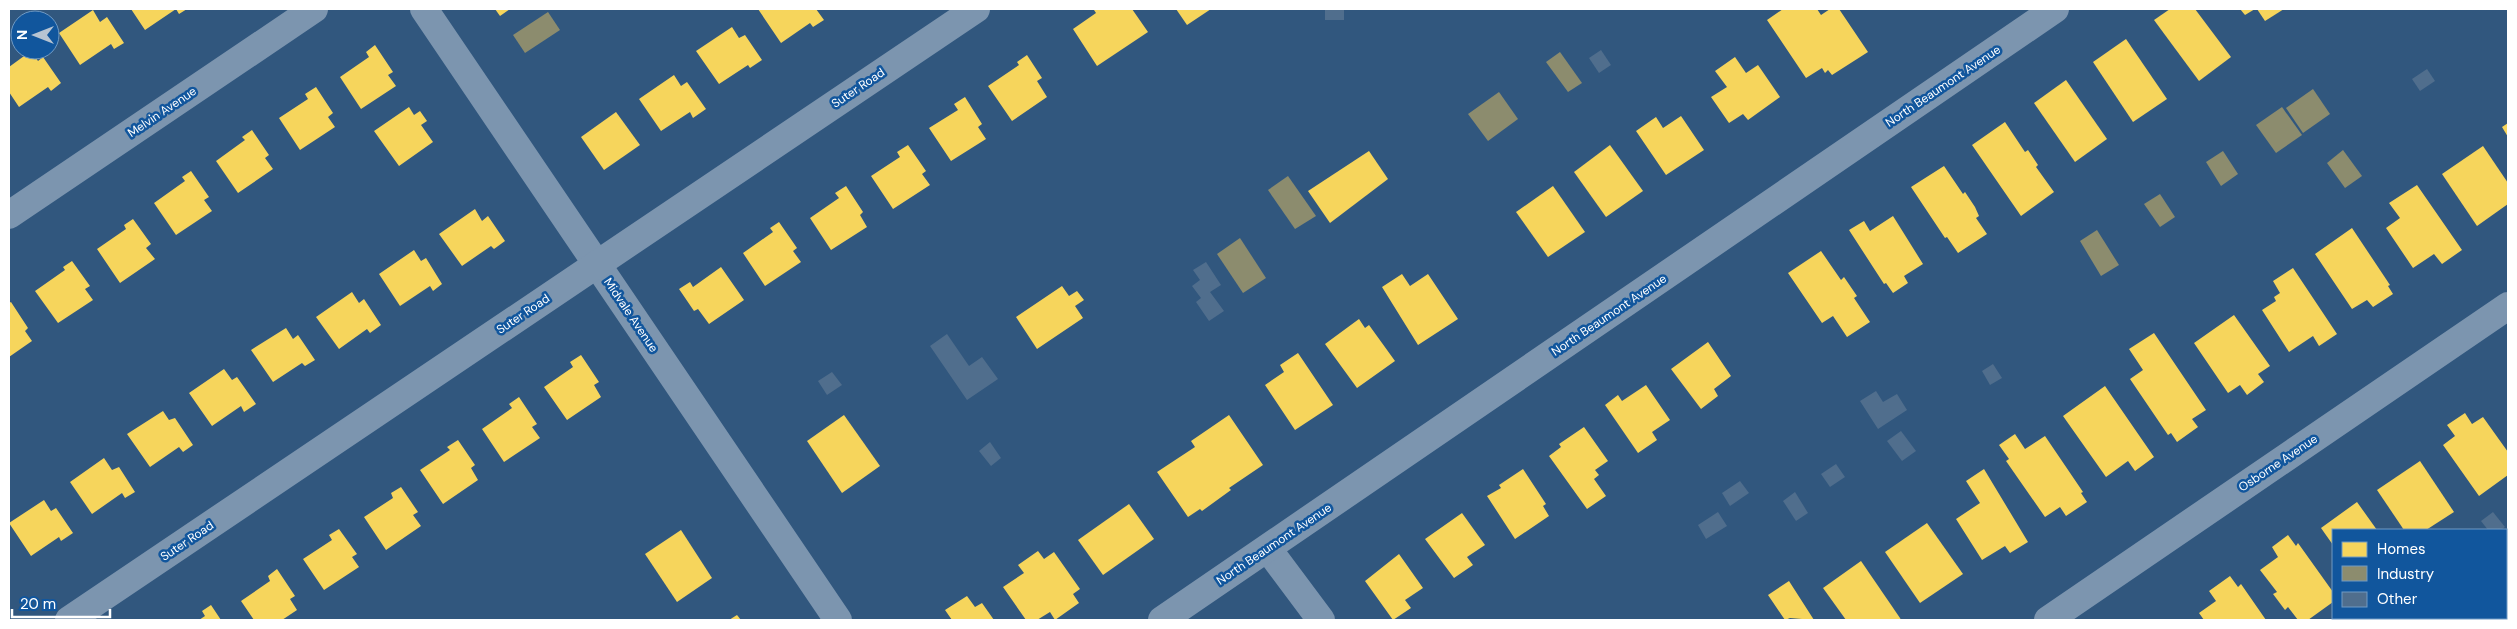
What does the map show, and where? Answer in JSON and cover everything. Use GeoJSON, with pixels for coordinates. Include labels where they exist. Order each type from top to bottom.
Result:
{"type":"FeatureCollection","features":[{"type":"Feature","properties":{"kind":"street","name":"Melvin Avenue"},"geometry":{"type":"LineString","coordinates":[[9,215],[314,9]]}},
{"type":"Feature","properties":{"kind":"street","name":"Midvale Avenue"},"geometry":{"type":"LineString","coordinates":[[424,9],[838,620]]}},
{"type":"Feature","properties":{"kind":"street","name":"Suter Road"},"geometry":{"type":"LineString","coordinates":[[69,620],[976,9]]}},
{"type":"Feature","properties":{"kind":"street","name":"North Beaumont Avenue"},"geometry":{"type":"LineString","coordinates":[[1162,620],[2055,9]]}},
{"type":"Feature","properties":{"kind":"street","name":"Osborne Avenue"},"geometry":{"type":"LineString","coordinates":[[2048,620],[2508,306]]}},
{"type":"Feature","properties":{"kind":"street"},"geometry":{"type":"LineString","coordinates":[[1268,548],[1321,620]]}},
{"type":"Feature","properties":{"kind":"building: Homes"},"geometry":{"type":"Polygon","coordinates":[[[131,9],[176,9],[145,30],[131,9]]]}},
{"type":"Feature","properties":{"kind":"building: Homes"},"geometry":{"type":"Polygon","coordinates":[[[176,9],[187,9],[179,14],[176,9]]]}},
{"type":"Feature","properties":{"kind":"building: Homes"},"geometry":{"type":"Polygon","coordinates":[[[495,9],[510,9],[500,16],[495,9]]]}},
{"type":"Feature","properties":{"kind":"building: Homes"},"geometry":{"type":"Polygon","coordinates":[[[758,9],[816,9],[824,20],[813,27],[810,23],[781,43],[758,9]]]}},
{"type":"Feature","properties":{"kind":"building: Homes"},"geometry":{"type":"Polygon","coordinates":[[[1132,9],[1148,32],[1097,66],[1073,29],[1096,13],[1094,10],[1132,9]]]}},
{"type":"Feature","properties":{"kind":"building: Homes"},"geometry":{"type":"Polygon","coordinates":[[[1176,9],[1211,9],[1187,25],[1176,9]]]}},
{"type":"Feature","properties":{"kind":"building: Homes"},"geometry":{"type":"Polygon","coordinates":[[[1783,9],[1817,9],[1821,15],[1830,9],[1839,9],[1868,52],[1832,75],[1828,70],[1825,73],[1822,68],[1806,78],[1767,20],[1783,9]]]}},
{"type":"Feature","properties":{"kind":"building: Homes"},"geometry":{"type":"Polygon","coordinates":[[[2170,9],[2195,9],[2231,57],[2199,81],[2154,20],[2170,9]]]}},
{"type":"Feature","properties":{"kind":"building: Homes"},"geometry":{"type":"Polygon","coordinates":[[[2240,9],[2255,9],[2245,15],[2240,9]]]}},
{"type":"Feature","properties":{"kind":"building: Homes"},"geometry":{"type":"Polygon","coordinates":[[[2257,9],[2284,9],[2265,21],[2257,9]]]}},
{"type":"Feature","properties":{"kind":"building: Homes"},"geometry":{"type":"Polygon","coordinates":[[[93,10],[100,22],[107,17],[124,43],[114,49],[111,44],[80,65],[60,32],[93,10]]]}},
{"type":"Feature","properties":{"kind":"building: Homes"},"geometry":{"type":"Polygon","coordinates":[[[732,27],[739,38],[745,35],[762,60],[750,68],[748,65],[719,84],[696,51],[732,27]]]}},
{"type":"Feature","properties":{"kind":"building: Homes"},"geometry":{"type":"Polygon","coordinates":[[[2126,39],[2167,99],[2133,122],[2093,62],[2126,39]]]}},
{"type":"Feature","properties":{"kind":"building: Homes"},"geometry":{"type":"Polygon","coordinates":[[[375,45],[393,72],[388,75],[396,86],[361,109],[340,77],[369,57],[366,52],[375,45]]]}},
{"type":"Feature","properties":{"kind":"building: Homes"},"geometry":{"type":"Polygon","coordinates":[[[1027,55],[1042,78],[1037,81],[1047,97],[1012,121],[988,86],[1019,65],[1017,62],[1027,55]]]}},
{"type":"Feature","properties":{"kind":"building: Homes"},"geometry":{"type":"Polygon","coordinates":[[[1735,57],[1746,73],[1758,65],[1780,97],[1748,120],[1743,114],[1729,123],[1711,97],[1727,87],[1715,71],[1735,57]]]}},
{"type":"Feature","properties":{"kind":"building: Homes"},"geometry":{"type":"Polygon","coordinates":[[[19,60],[45,60],[61,83],[51,91],[48,87],[19,107],[9,92],[9,67],[19,60]]]}},
{"type":"Feature","properties":{"kind":"building: Homes"},"geometry":{"type":"Polygon","coordinates":[[[674,75],[681,86],[687,82],[706,109],[693,118],[690,112],[661,131],[639,99],[674,75]]]}},
{"type":"Feature","properties":{"kind":"building: Homes"},"geometry":{"type":"Polygon","coordinates":[[[2066,80],[2107,139],[2075,162],[2034,103],[2066,80]]]}},
{"type":"Feature","properties":{"kind":"building: Homes"},"geometry":{"type":"Polygon","coordinates":[[[316,87],[333,113],[328,117],[335,127],[300,150],[279,118],[308,99],[305,94],[316,87]]]}},
{"type":"Feature","properties":{"kind":"building: Homes"},"geometry":{"type":"Polygon","coordinates":[[[965,97],[982,124],[978,127],[986,139],[951,161],[929,128],[958,110],[954,104],[965,97]]]}},
{"type":"Feature","properties":{"kind":"building: Homes"},"geometry":{"type":"Polygon","coordinates":[[[409,107],[414,115],[420,111],[427,121],[421,125],[433,142],[399,166],[374,131],[409,107]]]}},
{"type":"Feature","properties":{"kind":"building: Homes"},"geometry":{"type":"Polygon","coordinates":[[[616,112],[640,145],[604,170],[581,137],[616,112]]]}},
{"type":"Feature","properties":{"kind":"building: Homes"},"geometry":{"type":"Polygon","coordinates":[[[1681,116],[1704,150],[1666,175],[1636,131],[1656,117],[1663,128],[1681,116]]]}},
{"type":"Feature","properties":{"kind":"building: Homes"},"geometry":{"type":"Polygon","coordinates":[[[2005,122],[2025,152],[2028,150],[2038,165],[2036,167],[2054,192],[2021,216],[1972,145],[2005,122]]]}},
{"type":"Feature","properties":{"kind":"building: Homes"},"geometry":{"type":"Polygon","coordinates":[[[2508,123],[2508,137],[2502,127],[2508,123]]]}},
{"type":"Feature","properties":{"kind":"building: Homes"},"geometry":{"type":"Polygon","coordinates":[[[252,130],[269,155],[265,158],[273,169],[238,193],[216,161],[245,140],[242,137],[252,130]]]}},
{"type":"Feature","properties":{"kind":"building: Homes"},"geometry":{"type":"Polygon","coordinates":[[[908,145],[926,171],[922,174],[930,185],[893,209],[871,176],[900,157],[897,152],[908,145]]]}},
{"type":"Feature","properties":{"kind":"building: Homes"},"geometry":{"type":"Polygon","coordinates":[[[1610,145],[1643,191],[1606,217],[1574,172],[1610,145]]]}},
{"type":"Feature","properties":{"kind":"building: Homes"},"geometry":{"type":"Polygon","coordinates":[[[2483,146],[2508,183],[2508,204],[2477,226],[2442,174],[2483,146]]]}},
{"type":"Feature","properties":{"kind":"building: Homes"},"geometry":{"type":"Polygon","coordinates":[[[1369,151],[1388,179],[1330,223],[1308,191],[1369,151]]]}},
{"type":"Feature","properties":{"kind":"building: Homes"},"geometry":{"type":"Polygon","coordinates":[[[1944,166],[1963,194],[1965,192],[1975,207],[1979,216],[1976,218],[1987,234],[1958,253],[1947,237],[1945,238],[1911,187],[1944,166]]]}},
{"type":"Feature","properties":{"kind":"building: Homes"},"geometry":{"type":"Polygon","coordinates":[[[191,171],[209,197],[204,200],[212,211],[176,235],[154,203],[185,181],[182,177],[191,171]]]}},
{"type":"Feature","properties":{"kind":"building: Homes"},"geometry":{"type":"Polygon","coordinates":[[[2417,185],[2462,250],[2442,264],[2434,254],[2413,268],[2386,228],[2400,218],[2389,203],[2417,185]]]}},
{"type":"Feature","properties":{"kind":"building: Homes"},"geometry":{"type":"Polygon","coordinates":[[[846,186],[863,212],[860,215],[867,227],[831,250],[810,218],[839,198],[835,193],[846,186]]]}},
{"type":"Feature","properties":{"kind":"building: Homes"},"geometry":{"type":"Polygon","coordinates":[[[1553,186],[1585,232],[1548,257],[1516,212],[1553,186]]]}},
{"type":"Feature","properties":{"kind":"building: Homes"},"geometry":{"type":"Polygon","coordinates":[[[475,209],[482,221],[488,216],[505,241],[494,249],[491,246],[462,266],[439,234],[475,209]]]}},
{"type":"Feature","properties":{"kind":"building: Homes"},"geometry":{"type":"Polygon","coordinates":[[[1893,216],[1923,264],[1904,276],[1908,283],[1893,293],[1886,283],[1884,284],[1849,230],[1864,221],[1870,231],[1893,216]]]}},
{"type":"Feature","properties":{"kind":"building: Homes"},"geometry":{"type":"Polygon","coordinates":[[[133,219],[151,244],[146,248],[155,259],[120,283],[97,249],[126,229],[124,225],[133,219]]]}},
{"type":"Feature","properties":{"kind":"building: Homes"},"geometry":{"type":"Polygon","coordinates":[[[779,222],[797,248],[793,251],[801,262],[765,286],[743,253],[773,232],[770,228],[779,222]]]}},
{"type":"Feature","properties":{"kind":"building: Homes"},"geometry":{"type":"Polygon","coordinates":[[[2352,228],[2390,285],[2388,286],[2393,294],[2373,307],[2367,300],[2352,309],[2315,254],[2352,228]]]}},
{"type":"Feature","properties":{"kind":"building: Homes"},"geometry":{"type":"Polygon","coordinates":[[[414,250],[421,261],[426,258],[442,284],[433,291],[430,286],[400,306],[379,274],[414,250]]]}},
{"type":"Feature","properties":{"kind":"building: Homes"},"geometry":{"type":"Polygon","coordinates":[[[1821,251],[1841,280],[1844,277],[1857,296],[1854,298],[1870,322],[1847,337],[1833,316],[1822,323],[1788,273],[1821,251]]]}},
{"type":"Feature","properties":{"kind":"building: Homes"},"geometry":{"type":"Polygon","coordinates":[[[72,261],[90,286],[85,289],[93,300],[58,323],[35,291],[65,270],[63,267],[72,261]]]}},
{"type":"Feature","properties":{"kind":"building: Homes"},"geometry":{"type":"Polygon","coordinates":[[[721,267],[744,300],[709,324],[698,309],[694,311],[679,289],[690,282],[693,287],[721,267]]]}},
{"type":"Feature","properties":{"kind":"building: Homes"},"geometry":{"type":"Polygon","coordinates":[[[2293,268],[2337,334],[2319,346],[2313,336],[2289,352],[2262,310],[2276,301],[2274,297],[2280,293],[2273,281],[2293,268]]]}},
{"type":"Feature","properties":{"kind":"building: Homes"},"geometry":{"type":"Polygon","coordinates":[[[1402,274],[1410,286],[1428,274],[1458,319],[1418,345],[1382,287],[1402,274]]]}},
{"type":"Feature","properties":{"kind":"building: Homes"},"geometry":{"type":"Polygon","coordinates":[[[1062,286],[1069,296],[1077,291],[1084,300],[1075,306],[1083,318],[1037,349],[1016,317],[1062,286]]]}},
{"type":"Feature","properties":{"kind":"building: Homes"},"geometry":{"type":"Polygon","coordinates":[[[352,292],[359,303],[364,299],[381,325],[370,333],[367,329],[339,349],[316,317],[352,292]]]}},
{"type":"Feature","properties":{"kind":"building: Homes"},"geometry":{"type":"Polygon","coordinates":[[[11,302],[28,328],[25,331],[32,341],[9,357],[9,303],[11,302]]]}},
{"type":"Feature","properties":{"kind":"building: Homes"},"geometry":{"type":"Polygon","coordinates":[[[2234,315],[2270,366],[2258,374],[2264,382],[2247,395],[2240,385],[2228,393],[2194,343],[2234,315]]]}},
{"type":"Feature","properties":{"kind":"building: Homes"},"geometry":{"type":"Polygon","coordinates":[[[1359,319],[1365,328],[1369,325],[1395,361],[1357,388],[1325,344],[1359,319]]]}},
{"type":"Feature","properties":{"kind":"building: Homes"},"geometry":{"type":"Polygon","coordinates":[[[286,328],[293,339],[298,335],[315,360],[305,366],[302,363],[273,382],[251,350],[286,328]]]}},
{"type":"Feature","properties":{"kind":"building: Homes"},"geometry":{"type":"Polygon","coordinates":[[[2154,333],[2206,410],[2192,419],[2198,427],[2177,442],[2171,433],[2168,435],[2130,379],[2143,370],[2129,349],[2154,333]]]}},
{"type":"Feature","properties":{"kind":"building: Homes"},"geometry":{"type":"Polygon","coordinates":[[[1708,342],[1731,376],[1714,389],[1718,396],[1701,409],[1671,369],[1708,342]]]}},
{"type":"Feature","properties":{"kind":"building: Homes"},"geometry":{"type":"Polygon","coordinates":[[[1298,353],[1333,405],[1295,430],[1265,385],[1284,372],[1280,365],[1298,353]]]}},
{"type":"Feature","properties":{"kind":"building: Homes"},"geometry":{"type":"Polygon","coordinates":[[[581,355],[599,382],[594,385],[601,397],[567,420],[544,387],[573,367],[570,362],[581,355]]]}},
{"type":"Feature","properties":{"kind":"building: Homes"},"geometry":{"type":"Polygon","coordinates":[[[224,369],[232,380],[237,377],[256,404],[244,412],[241,406],[212,426],[189,393],[224,369]]]}},
{"type":"Feature","properties":{"kind":"building: Homes"},"geometry":{"type":"Polygon","coordinates":[[[1646,385],[1670,420],[1652,432],[1657,440],[1638,453],[1605,405],[1618,395],[1622,401],[1646,385]]]}},
{"type":"Feature","properties":{"kind":"building: Homes"},"geometry":{"type":"Polygon","coordinates":[[[2105,386],[2154,457],[2135,471],[2128,461],[2106,477],[2063,416],[2105,386]]]}},
{"type":"Feature","properties":{"kind":"building: Homes"},"geometry":{"type":"Polygon","coordinates":[[[519,397],[537,424],[532,427],[540,438],[504,462],[482,429],[512,408],[509,404],[519,397]]]}},
{"type":"Feature","properties":{"kind":"building: Homes"},"geometry":{"type":"Polygon","coordinates":[[[163,411],[169,420],[175,418],[193,445],[183,452],[179,447],[150,467],[127,434],[163,411]]]}},
{"type":"Feature","properties":{"kind":"building: Homes"},"geometry":{"type":"Polygon","coordinates":[[[2465,413],[2472,424],[2483,417],[2508,452],[2508,475],[2479,496],[2443,445],[2455,436],[2447,425],[2465,413]]]}},
{"type":"Feature","properties":{"kind":"building: Homes"},"geometry":{"type":"Polygon","coordinates":[[[844,415],[880,466],[842,493],[807,441],[844,415]]]}},
{"type":"Feature","properties":{"kind":"building: Homes"},"geometry":{"type":"Polygon","coordinates":[[[1229,415],[1263,465],[1229,488],[1231,490],[1202,511],[1200,509],[1188,517],[1157,472],[1195,447],[1191,441],[1229,415]]]}},
{"type":"Feature","properties":{"kind":"building: Homes"},"geometry":{"type":"Polygon","coordinates":[[[1584,427],[1608,461],[1595,470],[1599,475],[1594,479],[1606,496],[1587,509],[1549,456],[1561,447],[1559,444],[1584,427]]]}},
{"type":"Feature","properties":{"kind":"building: Homes"},"geometry":{"type":"Polygon","coordinates":[[[2015,434],[2025,449],[2045,436],[2083,492],[2081,493],[2087,502],[2066,516],[2060,507],[2045,517],[2006,461],[2009,459],[1999,445],[2015,434]]]}},
{"type":"Feature","properties":{"kind":"building: Homes"},"geometry":{"type":"Polygon","coordinates":[[[458,440],[475,465],[471,468],[478,480],[443,504],[420,470],[450,450],[447,447],[458,440]]]}},
{"type":"Feature","properties":{"kind":"building: Homes"},"geometry":{"type":"Polygon","coordinates":[[[104,458],[112,470],[119,467],[135,492],[125,498],[122,493],[92,514],[70,482],[104,458]]]}},
{"type":"Feature","properties":{"kind":"building: Homes"},"geometry":{"type":"Polygon","coordinates":[[[2420,461],[2454,512],[2428,529],[2403,529],[2377,490],[2420,461]]]}},
{"type":"Feature","properties":{"kind":"building: Homes"},"geometry":{"type":"Polygon","coordinates":[[[1523,469],[1546,504],[1543,506],[1549,516],[1515,539],[1487,496],[1501,488],[1499,485],[1523,469]]]}},
{"type":"Feature","properties":{"kind":"building: Homes"},"geometry":{"type":"Polygon","coordinates":[[[1984,469],[2028,542],[2010,553],[2005,546],[1982,560],[1956,519],[1980,503],[1966,481],[1984,469]]]}},
{"type":"Feature","properties":{"kind":"building: Homes"},"geometry":{"type":"Polygon","coordinates":[[[401,487],[418,512],[413,515],[421,526],[386,550],[364,517],[393,498],[391,493],[401,487]]]}},
{"type":"Feature","properties":{"kind":"building: Homes"},"geometry":{"type":"Polygon","coordinates":[[[44,500],[51,511],[56,508],[73,533],[61,541],[59,537],[31,556],[9,523],[44,500]]]}},
{"type":"Feature","properties":{"kind":"building: Homes"},"geometry":{"type":"Polygon","coordinates":[[[2357,502],[2376,529],[2332,529],[2332,544],[2321,528],[2357,502]]]}},
{"type":"Feature","properties":{"kind":"building: Homes"},"geometry":{"type":"Polygon","coordinates":[[[1129,504],[1154,539],[1103,575],[1078,540],[1129,504]]]}},
{"type":"Feature","properties":{"kind":"building: Homes"},"geometry":{"type":"Polygon","coordinates":[[[1462,513],[1485,545],[1467,557],[1473,565],[1454,578],[1425,539],[1462,513]]]}},
{"type":"Feature","properties":{"kind":"building: Homes"},"geometry":{"type":"Polygon","coordinates":[[[1927,523],[1963,574],[1920,603],[1885,552],[1927,523]]]}},
{"type":"Feature","properties":{"kind":"building: Homes"},"geometry":{"type":"Polygon","coordinates":[[[339,529],[357,554],[352,557],[359,567],[324,590],[303,559],[332,540],[329,535],[339,529]]]}},
{"type":"Feature","properties":{"kind":"building: Homes"},"geometry":{"type":"Polygon","coordinates":[[[681,530],[712,578],[677,602],[645,554],[681,530]]]}},
{"type":"Feature","properties":{"kind":"building: Homes"},"geometry":{"type":"Polygon","coordinates":[[[2288,535],[2296,546],[2298,543],[2332,591],[2332,603],[2308,620],[2298,620],[2288,607],[2285,610],[2273,594],[2277,592],[2260,570],[2278,557],[2272,547],[2288,535]]]}},
{"type":"Feature","properties":{"kind":"building: Homes"},"geometry":{"type":"Polygon","coordinates":[[[1038,551],[1044,559],[1054,552],[1080,589],[1073,594],[1079,603],[1055,620],[1050,612],[1037,620],[1026,620],[1003,587],[1024,573],[1018,565],[1038,551]]]}},
{"type":"Feature","properties":{"kind":"building: Homes"},"geometry":{"type":"Polygon","coordinates":[[[1399,554],[1423,588],[1405,600],[1411,608],[1393,620],[1365,581],[1399,554]]]}},
{"type":"Feature","properties":{"kind":"building: Homes"},"geometry":{"type":"Polygon","coordinates":[[[1861,561],[1901,620],[1846,620],[1823,588],[1861,561]]]}},
{"type":"Feature","properties":{"kind":"building: Homes"},"geometry":{"type":"Polygon","coordinates":[[[277,569],[295,596],[290,599],[297,610],[282,620],[254,620],[241,601],[270,581],[268,576],[277,569]]]}},
{"type":"Feature","properties":{"kind":"building: Homes"},"geometry":{"type":"Polygon","coordinates":[[[2230,576],[2238,587],[2241,584],[2266,620],[2204,620],[2199,613],[2216,601],[2209,591],[2230,576]]]}},
{"type":"Feature","properties":{"kind":"building: Homes"},"geometry":{"type":"Polygon","coordinates":[[[1789,581],[1814,620],[1790,618],[1785,620],[1768,595],[1789,581]]]}},
{"type":"Feature","properties":{"kind":"building: Homes"},"geometry":{"type":"Polygon","coordinates":[[[967,596],[975,607],[982,603],[994,620],[952,620],[945,610],[967,596]]]}},
{"type":"Feature","properties":{"kind":"building: Homes"},"geometry":{"type":"Polygon","coordinates":[[[211,605],[221,620],[199,620],[205,616],[202,611],[211,605]]]}},
{"type":"Feature","properties":{"kind":"building: Homes"},"geometry":{"type":"Polygon","coordinates":[[[737,615],[741,620],[729,620],[737,615]]]}},
{"type":"Feature","properties":{"kind":"building: Industry"},"geometry":{"type":"Polygon","coordinates":[[[548,12],[560,30],[525,53],[513,35],[548,12]]]}},
{"type":"Feature","properties":{"kind":"building: Industry"},"geometry":{"type":"Polygon","coordinates":[[[1560,52],[1582,83],[1568,92],[1546,62],[1560,52]]]}},
{"type":"Feature","properties":{"kind":"building: Industry"},"geometry":{"type":"Polygon","coordinates":[[[2313,89],[2330,114],[2303,133],[2286,108],[2313,89]]]}},
{"type":"Feature","properties":{"kind":"building: Industry"},"geometry":{"type":"Polygon","coordinates":[[[1499,92],[1518,119],[1488,141],[1468,114],[1499,92]]]}},
{"type":"Feature","properties":{"kind":"building: Industry"},"geometry":{"type":"Polygon","coordinates":[[[2282,107],[2302,135],[2276,153],[2256,125],[2282,107]]]}},
{"type":"Feature","properties":{"kind":"building: Industry"},"geometry":{"type":"Polygon","coordinates":[[[2343,150],[2362,176],[2345,188],[2327,163],[2343,150]]]}},
{"type":"Feature","properties":{"kind":"building: Industry"},"geometry":{"type":"Polygon","coordinates":[[[2223,151],[2238,174],[2221,186],[2206,162],[2223,151]]]}},
{"type":"Feature","properties":{"kind":"building: Industry"},"geometry":{"type":"Polygon","coordinates":[[[1288,176],[1316,216],[1295,229],[1268,190],[1288,176]]]}},
{"type":"Feature","properties":{"kind":"building: Industry"},"geometry":{"type":"Polygon","coordinates":[[[2160,194],[2175,217],[2160,227],[2144,204],[2160,194]]]}},
{"type":"Feature","properties":{"kind":"building: Industry"},"geometry":{"type":"Polygon","coordinates":[[[2097,230],[2119,265],[2101,276],[2080,241],[2097,230]]]}},
{"type":"Feature","properties":{"kind":"building: Industry"},"geometry":{"type":"Polygon","coordinates":[[[1240,238],[1266,278],[1243,293],[1217,254],[1240,238]]]}},
{"type":"Feature","properties":{"kind":"building: Other"},"geometry":{"type":"Polygon","coordinates":[[[1325,9],[1344,9],[1344,20],[1325,20],[1325,9]]]}},
{"type":"Feature","properties":{"kind":"building: Other"},"geometry":{"type":"Polygon","coordinates":[[[1601,50],[1611,65],[1599,73],[1589,58],[1601,50]]]}},
{"type":"Feature","properties":{"kind":"building: Other"},"geometry":{"type":"Polygon","coordinates":[[[2427,69],[2435,81],[2420,91],[2412,79],[2427,69]]]}},
{"type":"Feature","properties":{"kind":"building: Other"},"geometry":{"type":"Polygon","coordinates":[[[1206,262],[1221,285],[1210,292],[1224,311],[1209,321],[1196,302],[1201,298],[1192,286],[1200,280],[1193,270],[1206,262]]]}},
{"type":"Feature","properties":{"kind":"building: Other"},"geometry":{"type":"Polygon","coordinates":[[[947,334],[969,366],[982,357],[998,379],[967,400],[930,346],[947,334]]]}},
{"type":"Feature","properties":{"kind":"building: Other"},"geometry":{"type":"Polygon","coordinates":[[[1993,364],[2002,378],[1990,385],[1982,371],[1993,364]]]}},
{"type":"Feature","properties":{"kind":"building: Other"},"geometry":{"type":"Polygon","coordinates":[[[832,372],[842,385],[827,395],[818,381],[832,372]]]}},
{"type":"Feature","properties":{"kind":"building: Other"},"geometry":{"type":"Polygon","coordinates":[[[1876,391],[1883,402],[1897,394],[1907,410],[1878,429],[1860,401],[1876,391]]]}},
{"type":"Feature","properties":{"kind":"building: Other"},"geometry":{"type":"Polygon","coordinates":[[[1901,431],[1916,451],[1902,461],[1887,441],[1901,431]]]}},
{"type":"Feature","properties":{"kind":"building: Other"},"geometry":{"type":"Polygon","coordinates":[[[990,442],[1001,458],[991,466],[979,451],[990,442]]]}},
{"type":"Feature","properties":{"kind":"building: Other"},"geometry":{"type":"Polygon","coordinates":[[[1836,464],[1845,477],[1830,487],[1821,474],[1836,464]]]}},
{"type":"Feature","properties":{"kind":"building: Other"},"geometry":{"type":"Polygon","coordinates":[[[1740,481],[1749,493],[1730,506],[1722,493],[1740,481]]]}},
{"type":"Feature","properties":{"kind":"building: Other"},"geometry":{"type":"Polygon","coordinates":[[[1795,492],[1808,513],[1796,521],[1783,501],[1795,492]]]}},
{"type":"Feature","properties":{"kind":"building: Other"},"geometry":{"type":"Polygon","coordinates":[[[1718,512],[1727,526],[1706,539],[1698,525],[1718,512]]]}},
{"type":"Feature","properties":{"kind":"building: Other"},"geometry":{"type":"Polygon","coordinates":[[[2493,512],[2505,527],[2502,529],[2487,529],[2481,521],[2493,512]]]}}]}
